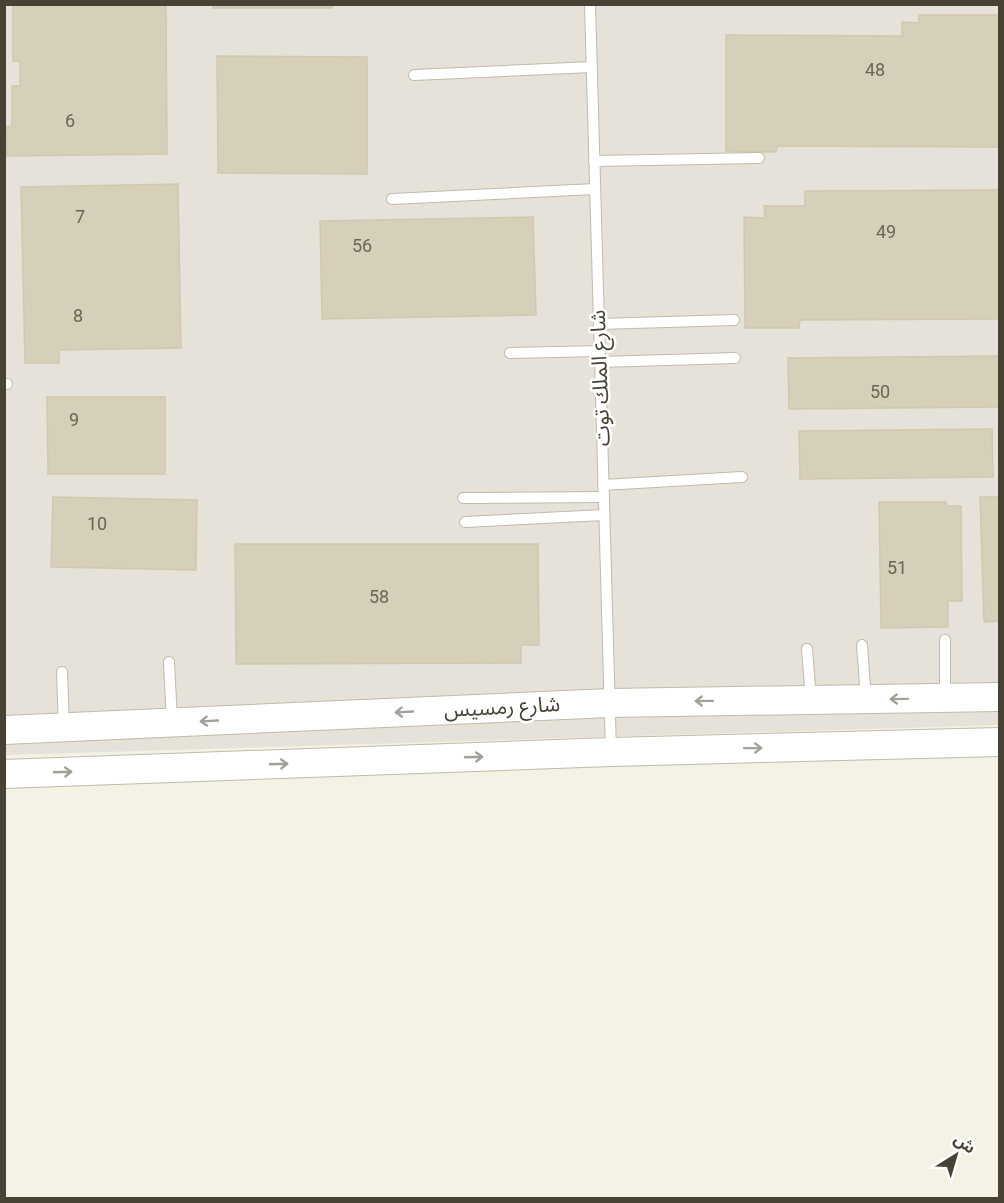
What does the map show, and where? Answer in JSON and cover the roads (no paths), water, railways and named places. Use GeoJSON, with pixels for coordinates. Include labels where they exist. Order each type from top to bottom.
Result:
{"type":"FeatureCollection","features":[{"type":"Feature","properties":{"kind":"street","name":"شارع رمسيس"},"geometry":{"type":"LineString","coordinates":[[4,730],[609,703],[999,697]]}},
{"type":"Feature","properties":{"kind":"street"},"geometry":{"type":"LineString","coordinates":[[4,774],[611,752],[999,742]]}},
{"type":"Feature","properties":{"kind":"lane","name":"شارع الملك توت"},"geometry":{"type":"LineString","coordinates":[[590,4],[611,752]]}},
{"type":"Feature","properties":{"kind":"lane"},"geometry":{"type":"LineString","coordinates":[[414,75],[592,67]]}},
{"type":"Feature","properties":{"kind":"lane"},"geometry":{"type":"LineString","coordinates":[[594,161],[759,158]]}},
{"type":"Feature","properties":{"kind":"lane"},"geometry":{"type":"LineString","coordinates":[[392,199],[595,189]]}},
{"type":"Feature","properties":{"kind":"lane"},"geometry":{"type":"LineString","coordinates":[[599,324],[734,320]]}},
{"type":"Feature","properties":{"kind":"lane"},"geometry":{"type":"LineString","coordinates":[[510,353],[735,358]]}},
{"type":"Feature","properties":{"kind":"lane"},"geometry":{"type":"LineString","coordinates":[[603,484],[742,477]]}},
{"type":"Feature","properties":{"kind":"lane"},"geometry":{"type":"LineString","coordinates":[[463,498],[604,497]]}},
{"type":"Feature","properties":{"kind":"lane"},"geometry":{"type":"LineString","coordinates":[[465,522],[604,515]]}},
{"type":"Feature","properties":{"kind":"lane"},"geometry":{"type":"LineString","coordinates":[[945,639],[945,698]]}},
{"type":"Feature","properties":{"kind":"lane"},"geometry":{"type":"LineString","coordinates":[[862,645],[866,699]]}},
{"type":"Feature","properties":{"kind":"lane"},"geometry":{"type":"LineString","coordinates":[[807,649],[811,700]]}},
{"type":"Feature","properties":{"kind":"lane"},"geometry":{"type":"LineString","coordinates":[[169,662],[172,722]]}},
{"type":"Feature","properties":{"kind":"lane"},"geometry":{"type":"LineString","coordinates":[[62,672],[64,727]]}}]}
